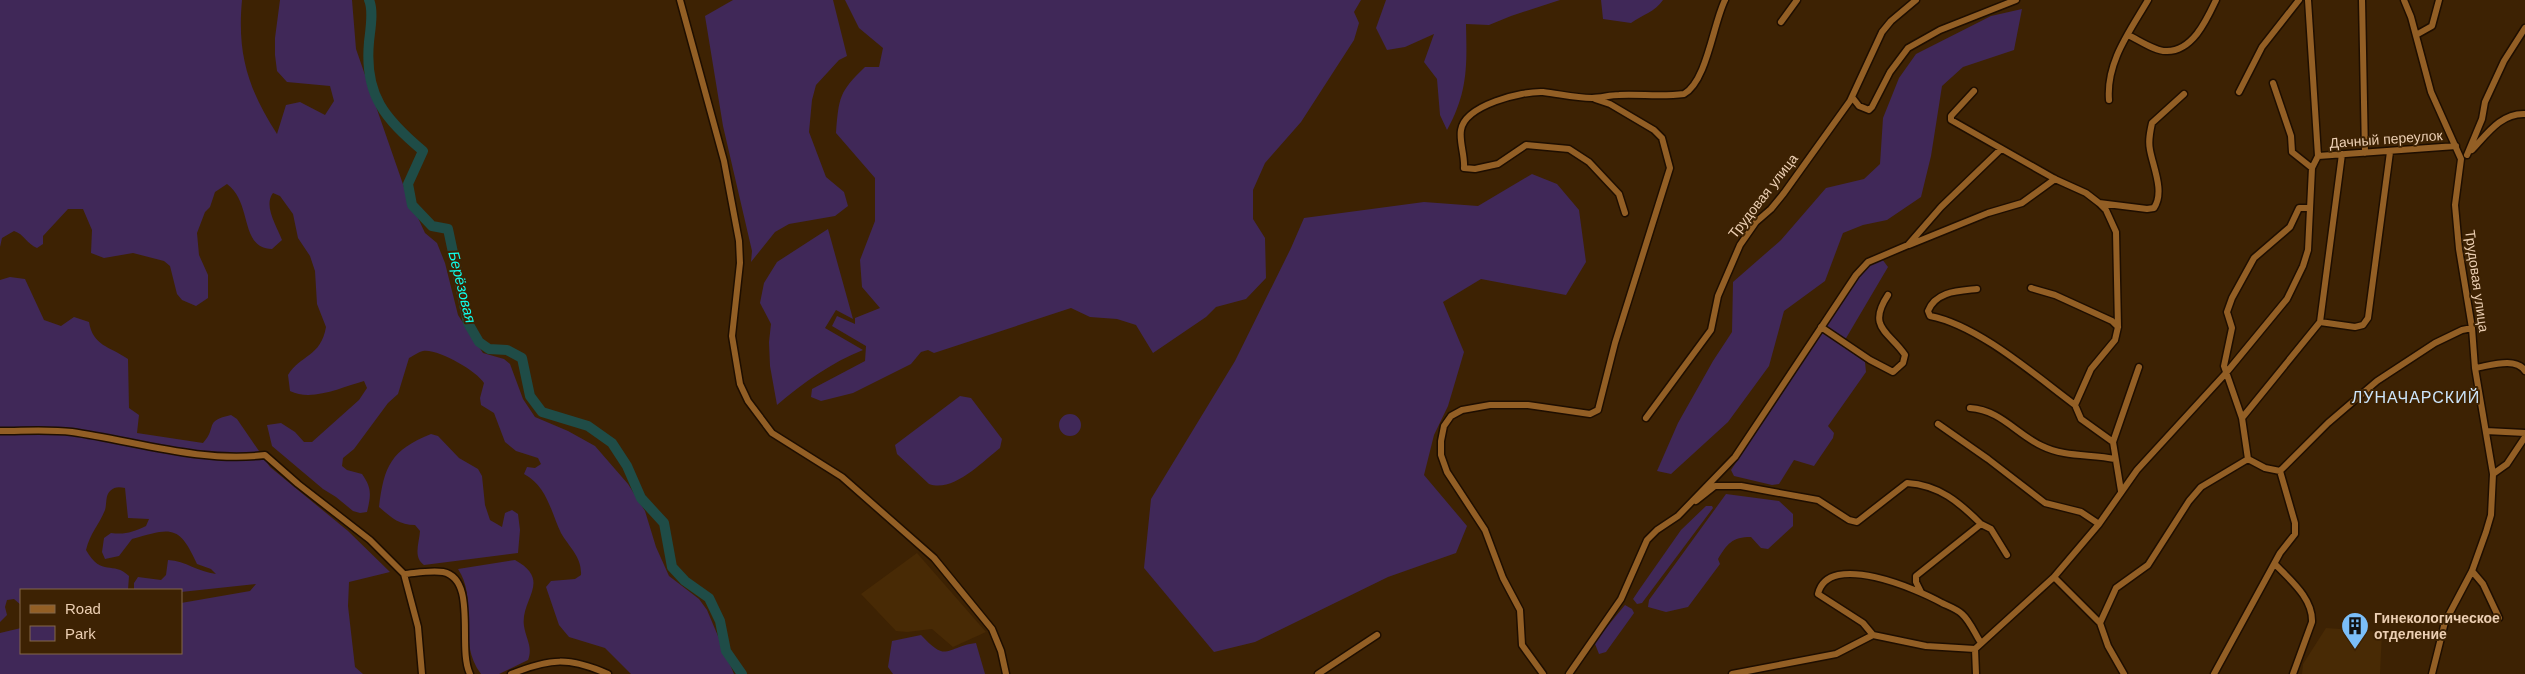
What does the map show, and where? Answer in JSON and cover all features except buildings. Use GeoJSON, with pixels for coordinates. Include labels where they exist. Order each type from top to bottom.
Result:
{"type":"FeatureCollection","features":[{"type":"Feature","properties":{"kind":"street"},"geometry":{"type":"LineString","coordinates":[[680,0],[724,161],[739,241],[740,262],[732,336],[740,384],[748,401],[772,433],[845,480],[934,558],[992,629],[1001,651],[1006,674]]}},
{"type":"Feature","properties":{"kind":"street"},"geometry":{"type":"LineString","coordinates":[[1625,213],[1619,194],[1589,162],[1569,149],[1526,145],[1498,164],[1475,169],[1464,168],[1465,155],[1461,130],[1467,119],[1475,111],[1491,103],[1529,93],[1543,92],[1570,98],[1595,98],[1617,95],[1674,96],[1684,94],[1691,90],[1709,53],[1719,13],[1725,0]]}},
{"type":"Feature","properties":{"kind":"street"},"geometry":{"type":"LineString","coordinates":[[1781,22],[1797,0]]}},
{"type":"Feature","properties":{"kind":"street","name":"Трудовая улица"},"geometry":{"type":"LineString","coordinates":[[1646,418],[1711,330],[1718,296],[1740,244],[1756,222],[1784,193],[1852,97],[1882,32],[1890,20],[1916,0]]}},
{"type":"Feature","properties":{"kind":"street"},"geometry":{"type":"LineString","coordinates":[[1852,97],[1859,106],[1869,110],[1890,72],[1908,48],[1958,22],[2016,0]]}},
{"type":"Feature","properties":{"kind":"street"},"geometry":{"type":"LineString","coordinates":[[2109,100],[2110,72],[2148,0]]}},
{"type":"Feature","properties":{"kind":"street"},"geometry":{"type":"LineString","coordinates":[[2128,35],[2166,52],[2178,49],[2199,32],[2216,0]]}},
{"type":"Feature","properties":{"kind":"street"},"geometry":{"type":"LineString","coordinates":[[2239,92],[2262,47],[2299,0]]}},
{"type":"Feature","properties":{"kind":"street"},"geometry":{"type":"LineString","coordinates":[[1976,674],[1976,649],[2054,577],[2099,524],[2137,470],[2226,373],[2277,313],[2296,283],[2308,250],[2312,168],[2318,156],[2308,0]]}},
{"type":"Feature","properties":{"kind":"street"},"geometry":{"type":"LineString","coordinates":[[2362,0],[2365,154]]}},
{"type":"Feature","properties":{"kind":"street","name":"Трудовая улица"},"geometry":{"type":"LineString","coordinates":[[2404,0],[2416,35],[2431,92],[2440,115],[2464,157],[2455,205],[2459,249],[2472,328],[2475,368],[2493,474],[2491,515],[2472,571],[2445,622],[2432,674]]}},
{"type":"Feature","properties":{"kind":"street"},"geometry":{"type":"LineString","coordinates":[[2416,35],[2432,26],[2439,0]]}},
{"type":"Feature","properties":{"kind":"street"},"geometry":{"type":"LineString","coordinates":[[2464,157],[2482,119],[2485,102],[2504,61],[2525,28]]}},
{"type":"Feature","properties":{"kind":"street"},"geometry":{"type":"LineString","coordinates":[[2273,84],[2291,136],[2292,152],[2312,168]]}},
{"type":"Feature","properties":{"kind":"street"},"geometry":{"type":"LineString","coordinates":[[1974,92],[1951,116],[1951,120],[2055,179],[2086,192],[2106,210],[2116,232],[2118,327],[2114,340],[2092,369],[2075,405]]}},
{"type":"Feature","properties":{"kind":"street"},"geometry":{"type":"LineString","coordinates":[[2099,202],[2147,209],[2154,208],[2158,203],[2158,186],[2150,149],[2152,123],[2184,94]]}},
{"type":"Feature","properties":{"kind":"street"},"geometry":{"type":"LineString","coordinates":[[1543,674],[1522,645],[1520,610],[1503,578],[1484,530],[1447,472],[1441,455],[1441,441],[1444,426],[1451,416],[1462,410],[1490,405],[1528,405],[1590,414],[1598,410],[1615,343],[1670,168],[1662,138],[1654,130],[1610,104],[1595,98]]}},
{"type":"Feature","properties":{"kind":"street"},"geometry":{"type":"LineString","coordinates":[[2464,157],[2501,121],[2510,116],[2525,114]]}},
{"type":"Feature","properties":{"kind":"street","name":"Дачный переулок"},"geometry":{"type":"LineString","coordinates":[[2318,156],[2456,146]]}},
{"type":"Feature","properties":{"kind":"street"},"geometry":{"type":"LineString","coordinates":[[1908,245],[1941,207],[2001,148]]}},
{"type":"Feature","properties":{"kind":"street"},"geometry":{"type":"LineString","coordinates":[[2320,322],[2355,327],[2363,325],[2368,318],[2390,152]]}},
{"type":"Feature","properties":{"kind":"street"},"geometry":{"type":"LineString","coordinates":[[2242,418],[2320,322],[2342,154]]}},
{"type":"Feature","properties":{"kind":"street"},"geometry":{"type":"LineString","coordinates":[[1678,516],[1735,457],[1821,327],[1868,262],[1988,213],[2022,203],[2055,179]]}},
{"type":"Feature","properties":{"kind":"street"},"geometry":{"type":"LineString","coordinates":[[2248,459],[2242,418],[2224,366],[2232,328],[2228,317],[2229,305],[2254,258],[2290,227],[2299,208],[2309,208]]}},
{"type":"Feature","properties":{"kind":"street"},"geometry":{"type":"LineString","coordinates":[[2031,288],[2055,295],[2112,321],[2118,327]]}},
{"type":"Feature","properties":{"kind":"street"},"geometry":{"type":"LineString","coordinates":[[1977,289],[1948,293],[1942,296],[1931,305],[1928,311],[1930,316],[1945,318],[1995,347],[2075,405],[2081,419],[2113,442]]}},
{"type":"Feature","properties":{"kind":"street"},"geometry":{"type":"LineString","coordinates":[[1821,327],[1870,360],[1893,372],[1903,363],[1905,355],[1899,346],[1886,336],[1879,322],[1881,305],[1888,294]]}},
{"type":"Feature","properties":{"kind":"street"},"geometry":{"type":"LineString","coordinates":[[2280,471],[2328,423],[2377,381],[2435,343],[2462,330],[2472,328]]}},
{"type":"Feature","properties":{"kind":"street"},"geometry":{"type":"LineString","coordinates":[[2475,368],[2511,362],[2522,367],[2525,371]]}},
{"type":"Feature","properties":{"kind":"street"},"geometry":{"type":"LineString","coordinates":[[2121,491],[2113,442],[2139,367]]}},
{"type":"Feature","properties":{"kind":"street"},"geometry":{"type":"LineString","coordinates":[[1970,408],[1981,409],[2004,418],[2042,446],[2085,456],[2101,456],[2115,459]]}},
{"type":"Feature","properties":{"kind":"street"},"geometry":{"type":"LineString","coordinates":[[1938,424],[1988,459],[2045,503],[2081,512],[2099,524]]}},
{"type":"Feature","properties":{"kind":"street"},"geometry":{"type":"LineString","coordinates":[[0,431],[70,432],[211,456],[242,458],[265,455],[298,484],[370,540],[404,574],[418,627],[422,674]]}},
{"type":"Feature","properties":{"kind":"street"},"geometry":{"type":"LineString","coordinates":[[2486,431],[2525,433]]}},
{"type":"Feature","properties":{"kind":"street"},"geometry":{"type":"LineString","coordinates":[[2493,474],[2506,464],[2525,437]]}},
{"type":"Feature","properties":{"kind":"street"},"geometry":{"type":"LineString","coordinates":[[2248,459],[2265,468],[2280,471]]}},
{"type":"Feature","properties":{"kind":"street"},"geometry":{"type":"LineString","coordinates":[[2100,623],[2116,588],[2148,564],[2189,501],[2201,487],[2248,459]]}},
{"type":"Feature","properties":{"kind":"street"},"geometry":{"type":"LineString","coordinates":[[2214,674],[2274,564],[2286,544],[2295,534],[2295,523],[2280,471]]}},
{"type":"Feature","properties":{"kind":"street"},"geometry":{"type":"LineString","coordinates":[[1569,674],[1621,599],[1646,540],[1714,486],[1725,484],[1818,500],[1849,520],[1857,522],[1907,483],[1925,484],[1941,490],[1963,506],[1981,524],[1991,529],[2007,555]]}},
{"type":"Feature","properties":{"kind":"street"},"geometry":{"type":"LineString","coordinates":[[1921,592],[1916,582],[1916,576],[1981,524]]}},
{"type":"Feature","properties":{"kind":"street"},"geometry":{"type":"LineString","coordinates":[[2274,564],[2305,597],[2312,613],[2312,622],[2292,674]]}},
{"type":"Feature","properties":{"kind":"street"},"geometry":{"type":"LineString","coordinates":[[2472,571],[2483,584],[2499,618]]}},
{"type":"Feature","properties":{"kind":"street"},"geometry":{"type":"LineString","coordinates":[[404,574],[442,572],[454,577],[460,584],[464,598],[464,647],[470,674]]}},
{"type":"Feature","properties":{"kind":"street"},"geometry":{"type":"LineString","coordinates":[[1976,649],[1926,646],[1873,635],[1863,623],[1818,594],[1823,582],[1844,575],[1886,578],[1921,592],[1962,613],[1981,643]]}},
{"type":"Feature","properties":{"kind":"street"},"geometry":{"type":"LineString","coordinates":[[2054,577],[2100,623],[2108,646],[2124,674]]}},
{"type":"Feature","properties":{"kind":"street"},"geometry":{"type":"LineString","coordinates":[[1320,674],[1376,635]]}},
{"type":"Feature","properties":{"kind":"street"},"geometry":{"type":"LineString","coordinates":[[1732,674],[1836,654],[1873,635]]}},
{"type":"Feature","properties":{"kind":"street"},"geometry":{"type":"LineString","coordinates":[[511,674],[530,666],[564,660],[582,663],[608,674]]}},
{"type":"Feature","properties":{"kind":"shaded area"},"geometry":{"type":"Polygon","coordinates":[[[917,553],[986,632],[953,647],[932,629],[907,632],[896,631],[861,594],[917,553]]]}},
{"type":"Feature","properties":{"kind":"shaded area"},"geometry":{"type":"Polygon","coordinates":[[[2326,628],[2382,632],[2380,674],[2302,674],[2303,664],[2326,628]]]}},
{"type":"Feature","properties":{"kind":"green space"},"geometry":{"type":"Polygon","coordinates":[[[0,0],[242,0],[241,37],[247,70],[259,102],[277,134],[286,105],[300,102],[325,115],[334,101],[330,86],[287,82],[277,71],[275,38],[280,0],[352,0],[356,49],[405,190],[425,233],[437,243],[445,263],[458,315],[483,353],[504,359],[510,364],[523,399],[535,417],[568,431],[595,446],[628,484],[645,511],[656,547],[669,576],[699,599],[707,610],[734,674],[631,674],[605,648],[569,637],[559,625],[546,587],[551,581],[575,579],[581,575],[581,569],[577,557],[561,533],[543,492],[532,479],[524,474],[527,467],[535,468],[541,464],[538,458],[516,451],[505,442],[494,413],[481,405],[480,398],[484,383],[456,361],[429,351],[417,353],[409,358],[398,394],[388,403],[354,449],[343,458],[342,466],[347,470],[362,474],[368,483],[370,496],[367,512],[353,511],[323,489],[272,446],[267,425],[281,423],[295,432],[304,442],[312,442],[359,400],[367,388],[364,381],[317,394],[299,394],[290,391],[288,375],[298,363],[320,344],[326,327],[317,304],[315,271],[310,256],[298,238],[293,214],[280,196],[273,193],[269,204],[282,240],[272,249],[262,247],[255,241],[250,233],[240,202],[235,192],[227,184],[215,192],[197,233],[199,255],[208,275],[208,298],[196,306],[182,300],[177,294],[170,266],[164,261],[133,253],[104,258],[91,253],[92,230],[83,209],[68,209],[43,236],[43,244],[37,248],[14,231],[2,238],[0,247],[0,0]]]}},
{"type":"Feature","properties":{"kind":"green space"},"geometry":{"type":"Polygon","coordinates":[[[733,0],[833,0],[847,56],[839,60],[816,85],[812,100],[809,132],[826,177],[844,192],[848,206],[835,216],[789,224],[775,232],[751,262],[752,251],[723,126],[705,16],[733,0]]]}},
{"type":"Feature","properties":{"kind":"green space"},"geometry":{"type":"Polygon","coordinates":[[[845,0],[1361,0],[1354,12],[1359,23],[1354,40],[1301,122],[1265,163],[1253,190],[1253,219],[1265,238],[1266,278],[1246,299],[1216,307],[1206,317],[1153,353],[1136,325],[1117,319],[1090,317],[1071,308],[934,353],[928,350],[921,352],[911,364],[853,393],[821,401],[811,397],[812,389],[865,361],[866,346],[832,326],[837,316],[855,324],[855,318],[880,308],[862,287],[860,260],[875,221],[875,178],[836,133],[838,111],[845,89],[865,67],[879,67],[883,48],[859,28],[845,0]]]}},
{"type":"Feature","properties":{"kind":"green space"},"geometry":{"type":"Polygon","coordinates":[[[1386,0],[1560,0],[1489,25],[1466,24],[1466,66],[1463,91],[1447,130],[1440,115],[1437,79],[1424,62],[1434,34],[1405,47],[1387,50],[1376,28],[1386,0]]]}},
{"type":"Feature","properties":{"kind":"green space"},"geometry":{"type":"Polygon","coordinates":[[[1601,0],[1663,0],[1652,10],[1631,23],[1603,19],[1601,0]]]}},
{"type":"Feature","properties":{"kind":"green space"},"geometry":{"type":"Polygon","coordinates":[[[2022,9],[2014,50],[1963,67],[1942,86],[1931,156],[1921,197],[1887,220],[1863,225],[1843,233],[1825,281],[1784,311],[1769,366],[1728,422],[1671,474],[1657,471],[1678,423],[1713,361],[1732,332],[1733,282],[1781,240],[1826,188],[1864,179],[1880,164],[1883,118],[1899,78],[1916,54],[1991,16],[2022,9]]]}},
{"type":"Feature","properties":{"kind":"green space"},"geometry":{"type":"Polygon","coordinates":[[[1532,174],[1557,184],[1579,210],[1586,262],[1566,295],[1481,279],[1443,302],[1464,352],[1448,406],[1434,435],[1424,475],[1467,526],[1456,553],[1388,577],[1255,642],[1214,652],[1144,568],[1151,499],[1235,361],[1304,218],[1424,202],[1478,206],[1532,174]]]}},
{"type":"Feature","properties":{"kind":"green space"},"geometry":{"type":"Polygon","coordinates":[[[828,229],[853,319],[836,310],[825,328],[863,350],[818,374],[777,405],[770,366],[769,342],[771,324],[760,303],[764,283],[777,262],[828,229]]]}},
{"type":"Feature","properties":{"kind":"green space"},"geometry":{"type":"Polygon","coordinates":[[[1882,259],[1888,267],[1842,345],[1865,362],[1866,372],[1828,426],[1834,433],[1833,438],[1814,466],[1794,460],[1779,484],[1772,485],[1734,476],[1731,470],[1867,265],[1882,259]]]}},
{"type":"Feature","properties":{"kind":"green space"},"geometry":{"type":"Polygon","coordinates":[[[10,277],[25,279],[44,320],[61,326],[74,317],[89,322],[91,330],[98,341],[128,359],[129,408],[139,415],[137,433],[203,443],[214,422],[222,417],[231,415],[237,419],[270,467],[348,531],[390,572],[349,582],[348,606],[355,667],[363,674],[0,674],[0,633],[20,628],[20,654],[182,654],[182,603],[250,591],[256,584],[182,592],[182,589],[134,589],[134,583],[138,577],[161,580],[166,575],[168,560],[181,562],[216,574],[211,569],[197,564],[185,542],[172,532],[156,533],[132,539],[119,556],[105,559],[102,552],[104,538],[111,533],[125,533],[146,526],[149,519],[128,518],[125,488],[118,487],[108,493],[105,510],[86,550],[97,564],[118,569],[129,576],[128,589],[20,589],[20,604],[14,599],[7,600],[5,607],[7,615],[0,622],[0,280],[10,277]]]}},
{"type":"Feature","properties":{"kind":"green space"},"geometry":{"type":"Polygon","coordinates":[[[960,396],[971,398],[1002,439],[1000,448],[967,475],[948,484],[938,486],[929,484],[897,454],[895,445],[960,396]]]}},
{"type":"Feature","properties":{"kind":"green space"},"geometry":{"type":"Polygon","coordinates":[[[1070,414],[1078,417],[1081,425],[1078,433],[1070,436],[1062,433],[1059,425],[1062,417],[1070,414]]]}},
{"type":"Feature","properties":{"kind":"green space"},"geometry":{"type":"Polygon","coordinates":[[[431,434],[438,436],[459,458],[478,469],[482,476],[485,505],[490,520],[502,527],[505,513],[512,510],[518,514],[520,530],[518,553],[424,565],[418,554],[420,531],[415,525],[404,524],[396,520],[379,507],[387,470],[392,461],[407,446],[431,434]]]}},
{"type":"Feature","properties":{"kind":"green space"},"geometry":{"type":"Polygon","coordinates":[[[1726,494],[1779,501],[1793,514],[1793,526],[1768,549],[1761,548],[1751,537],[1739,538],[1731,542],[1718,559],[1720,564],[1688,607],[1666,612],[1648,607],[1649,600],[1726,494]]]}},
{"type":"Feature","properties":{"kind":"green space"},"geometry":{"type":"Polygon","coordinates":[[[1706,506],[1712,506],[1713,508],[1642,603],[1637,604],[1633,599],[1681,530],[1706,506]]]}},
{"type":"Feature","properties":{"kind":"green space"},"geometry":{"type":"Polygon","coordinates":[[[515,560],[532,575],[532,591],[524,616],[524,626],[529,647],[528,660],[499,674],[481,674],[470,648],[467,594],[464,581],[458,569],[515,560]]]}},
{"type":"Feature","properties":{"kind":"green space"},"geometry":{"type":"Polygon","coordinates":[[[1625,605],[1632,609],[1634,613],[1606,652],[1599,654],[1595,644],[1596,640],[1625,605]]]}},
{"type":"Feature","properties":{"kind":"green space"},"geometry":{"type":"Polygon","coordinates":[[[921,635],[930,644],[942,651],[976,643],[985,674],[893,674],[888,667],[892,641],[921,635]]]}},
{"type":"Feature","properties":{"kind":"waterway","name":"Берёзовая"},"geometry":{"type":"LineString","coordinates":[[369,0],[371,15],[368,61],[374,91],[388,116],[423,151],[408,184],[412,205],[432,226],[448,229],[468,323],[479,342],[489,349],[507,350],[522,358],[530,396],[542,412],[588,426],[612,443],[627,466],[641,498],[664,523],[672,567],[685,581],[709,598],[720,621],[726,651],[742,674]]}},
{"type":"Feature","properties":{"kind":"place","name":"Гинекологическое отделение"},"geometry":{"type":"Point","coordinates":[2355,650]}},
{"type":"Feature","properties":{"kind":"district","name":"ЛУНАЧАРСКИЙ"},"geometry":{"type":"Point","coordinates":[2416,397]}}]}
